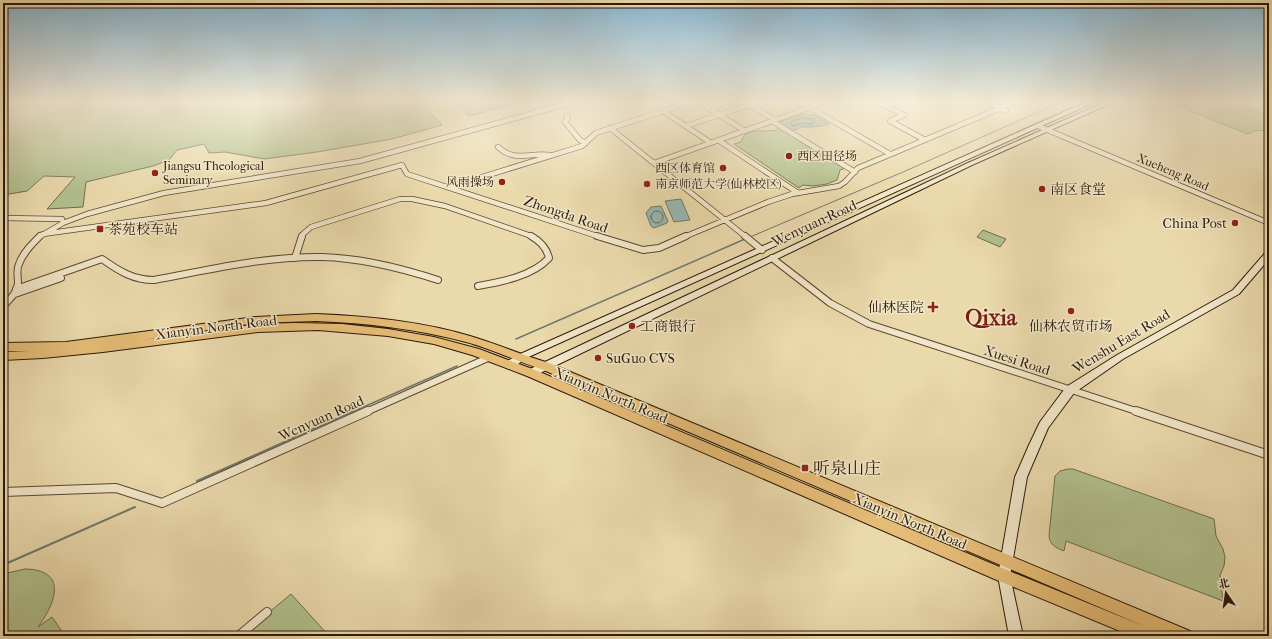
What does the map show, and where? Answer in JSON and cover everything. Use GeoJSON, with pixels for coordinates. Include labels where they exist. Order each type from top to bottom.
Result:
{"type":"FeatureCollection","features":[{"type":"Feature","properties":{"kind":"main road","name":"Wenyuan Road"},"geometry":{"type":"LineString","coordinates":[[509,365],[521,357],[1025,132]]}},
{"type":"Feature","properties":{"kind":"main road","name":"Wenyuan Road"},"geometry":{"type":"LineString","coordinates":[[531,374],[970,164],[1043,132]]}},
{"type":"Feature","properties":{"kind":"main road"},"geometry":{"type":"LineString","coordinates":[[762,250],[772,258]]}},
{"type":"Feature","properties":{"kind":"main road","name":"Wenshu East Road"},"geometry":{"type":"LineString","coordinates":[[1004,576],[1021,477],[1044,425],[1070,390],[1120,357],[1236,292],[1269,254]]}},
{"type":"Feature","properties":{"kind":"main road","name":"Xianyin North Road"},"geometry":{"type":"LineString","coordinates":[[3,347],[36,347],[105,341],[216,324],[257,320],[315,319],[390,323],[425,329],[476,342],[545,366],[1185,636]]}},
{"type":"Feature","properties":{"kind":"main road","name":"Xianyin North Road"},"geometry":{"type":"LineString","coordinates":[[3,356],[79,351],[272,327],[352,328],[386,332],[458,347],[490,357],[531,374],[1004,576],[1150,636]]}},
{"type":"Feature","properties":{"kind":"main road"},"geometry":{"type":"LineString","coordinates":[[1004,576],[1016,636]]}},
{"type":"Feature","properties":{"kind":"street"},"geometry":{"type":"LineString","coordinates":[[16,291],[16,271],[27,249],[43,234],[63,223],[87,214],[164,194],[360,161],[466,132]]}},
{"type":"Feature","properties":{"kind":"street"},"geometry":{"type":"LineString","coordinates":[[574,132],[580,140],[586,143]]}},
{"type":"Feature","properties":{"kind":"street"},"geometry":{"type":"LineString","coordinates":[[450,187],[582,146],[599,132]]}},
{"type":"Feature","properties":{"kind":"street"},"geometry":{"type":"LineString","coordinates":[[615,132],[762,250]]}},
{"type":"Feature","properties":{"kind":"street"},"geometry":{"type":"LineString","coordinates":[[695,132],[711,143]]}},
{"type":"Feature","properties":{"kind":"street"},"geometry":{"type":"LineString","coordinates":[[654,163],[743,132]]}},
{"type":"Feature","properties":{"kind":"street"},"geometry":{"type":"LineString","coordinates":[[791,132],[855,172]]}},
{"type":"Feature","properties":{"kind":"street"},"geometry":{"type":"LineString","coordinates":[[851,132],[890,154]]}},
{"type":"Feature","properties":{"kind":"street"},"geometry":{"type":"LineString","coordinates":[[910,132],[925,140]]}},
{"type":"Feature","properties":{"kind":"street","name":"Zhongda Road"},"geometry":{"type":"LineString","coordinates":[[43,234],[266,203],[402,165],[407,174],[450,187],[611,242],[643,250],[659,248],[768,202],[798,193],[839,186],[845,182],[858,168],[944,132]]}},
{"type":"Feature","properties":{"kind":"street","name":"Xueheng Road"},"geometry":{"type":"LineString","coordinates":[[1051,132],[1269,223]]}},
{"type":"Feature","properties":{"kind":"street"},"geometry":{"type":"LineString","coordinates":[[718,140],[798,193]]}},
{"type":"Feature","properties":{"kind":"street"},"geometry":{"type":"LineString","coordinates":[[498,147],[505,154],[511,157],[545,154],[552,156]]}},
{"type":"Feature","properties":{"kind":"street"},"geometry":{"type":"LineString","coordinates":[[295,258],[303,234],[311,227],[400,199],[411,198],[447,207],[532,237],[536,239],[549,255],[546,262],[525,273],[500,282],[478,286]]}},
{"type":"Feature","properties":{"kind":"street"},"geometry":{"type":"LineString","coordinates":[[3,218],[62,219],[63,223]]}},
{"type":"Feature","properties":{"kind":"street"},"geometry":{"type":"LineString","coordinates":[[3,306],[16,291],[106,261],[129,277],[148,280],[295,258],[323,257],[383,265],[438,280]]}},
{"type":"Feature","properties":{"kind":"street","name":"Xuesi Road"},"geometry":{"type":"LineString","coordinates":[[772,258],[823,298],[850,316],[869,324],[1269,455]]}},
{"type":"Feature","properties":{"kind":"street","name":"Wenyuan Road"},"geometry":{"type":"LineString","coordinates":[[3,492],[116,488],[162,503],[490,357]]}},
{"type":"Feature","properties":{"kind":"street"},"geometry":{"type":"LineString","coordinates":[[240,634],[266,612]]}},
{"type":"Feature","properties":{"kind":"street"},"geometry":{"type":"LineString","coordinates":[[240,634],[252,636]]}},
{"type":"Feature","properties":{"kind":"green space"},"geometry":{"type":"Polygon","coordinates":[[[3,132],[418,132],[392,139],[317,152],[264,159],[225,152],[209,153],[204,144],[177,150],[169,160],[153,166],[86,182],[83,207],[47,209],[75,177],[44,176],[27,191],[3,195],[3,132]]]}},
{"type":"Feature","properties":{"kind":"green space","name":"西区田径场"},"geometry":{"type":"Polygon","coordinates":[[[751,132],[789,132],[846,168],[840,170],[837,180],[827,184],[813,186],[803,185],[799,188],[734,144],[741,142],[743,137],[751,132]]]}},
{"type":"Feature","properties":{"kind":"green space"},"geometry":{"type":"Polygon","coordinates":[[[1242,132],[1252,132],[1248,134],[1242,132]]]}},
{"type":"Feature","properties":{"kind":"green space"},"geometry":{"type":"Polygon","coordinates":[[[983,230],[1006,239],[1000,247],[977,237],[983,230]]]}},
{"type":"Feature","properties":{"kind":"green space"},"geometry":{"type":"Polygon","coordinates":[[[1073,469],[1214,519],[1216,536],[1223,549],[1225,557],[1224,566],[1220,575],[1223,601],[1066,541],[1064,551],[1054,546],[1049,536],[1055,476],[1060,471],[1073,469]]]}},
{"type":"Feature","properties":{"kind":"green space"},"geometry":{"type":"Polygon","coordinates":[[[25,569],[39,571],[48,575],[53,582],[53,599],[38,627],[52,617],[65,636],[3,636],[3,574],[25,569]]]}},
{"type":"Feature","properties":{"kind":"green space"},"geometry":{"type":"Polygon","coordinates":[[[291,594],[329,636],[241,636],[291,594]]]}},
{"type":"Feature","properties":{"kind":"water"},"geometry":{"type":"Polygon","coordinates":[[[681,199],[690,220],[674,222],[665,201],[681,199]]]}},
{"type":"Feature","properties":{"kind":"water"},"geometry":{"type":"Polygon","coordinates":[[[661,206],[668,221],[667,223],[654,228],[651,226],[646,213],[651,207],[661,206]]]}},
{"type":"Feature","properties":{"kind":"waterway"},"geometry":{"type":"LineString","coordinates":[[750,237],[994,132]]}},
{"type":"Feature","properties":{"kind":"waterway"},"geometry":{"type":"LineString","coordinates":[[516,339],[745,239]]}},
{"type":"Feature","properties":{"kind":"waterway"},"geometry":{"type":"LineString","coordinates":[[352,412],[457,366]]}},
{"type":"Feature","properties":{"kind":"waterway"},"geometry":{"type":"LineString","coordinates":[[197,481],[354,411]]}},
{"type":"Feature","properties":{"kind":"waterway"},"geometry":{"type":"LineString","coordinates":[[3,565],[135,507]]}},
{"type":"Feature","properties":{"kind":"place","name":"西区田径场"},"geometry":{"type":"Point","coordinates":[789,156]}},
{"type":"Feature","properties":{"kind":"place","name":"西区体育馆"},"geometry":{"type":"Point","coordinates":[723,168]}},
{"type":"Feature","properties":{"kind":"place","name":"Jiangsu Theological Seminary"},"geometry":{"type":"Point","coordinates":[155,173]}},
{"type":"Feature","properties":{"kind":"place","name":"风雨操场"},"geometry":{"type":"Point","coordinates":[502,182]}},
{"type":"Feature","properties":{"kind":"place","name":"南京师范大学(仙林校区)"},"geometry":{"type":"Point","coordinates":[647,184]}},
{"type":"Feature","properties":{"kind":"place","name":"南区食堂"},"geometry":{"type":"Point","coordinates":[1042,189]}},
{"type":"Feature","properties":{"kind":"place","name":"China Post"},"geometry":{"type":"Point","coordinates":[1235,223]}},
{"type":"Feature","properties":{"kind":"place","name":"茶苑校车站"},"geometry":{"type":"Point","coordinates":[100,229]}},
{"type":"Feature","properties":{"kind":"place","name":"仙林医院"},"geometry":{"type":"Point","coordinates":[933,307]}},
{"type":"Feature","properties":{"kind":"place","name":"仙林农贸市场"},"geometry":{"type":"Point","coordinates":[1071,311]}},
{"type":"Feature","properties":{"kind":"place","name":"工商银行"},"geometry":{"type":"Point","coordinates":[632,326]}},
{"type":"Feature","properties":{"kind":"place","name":"SuGuo CVS"},"geometry":{"type":"Point","coordinates":[598,358]}},
{"type":"Feature","properties":{"kind":"place","name":"听泉山庄"},"geometry":{"type":"Point","coordinates":[805,468]}},
{"type":"Feature","properties":{"kind":"district","name":"Qixia"},"geometry":{"type":"Point","coordinates":[991,317]}}]}
